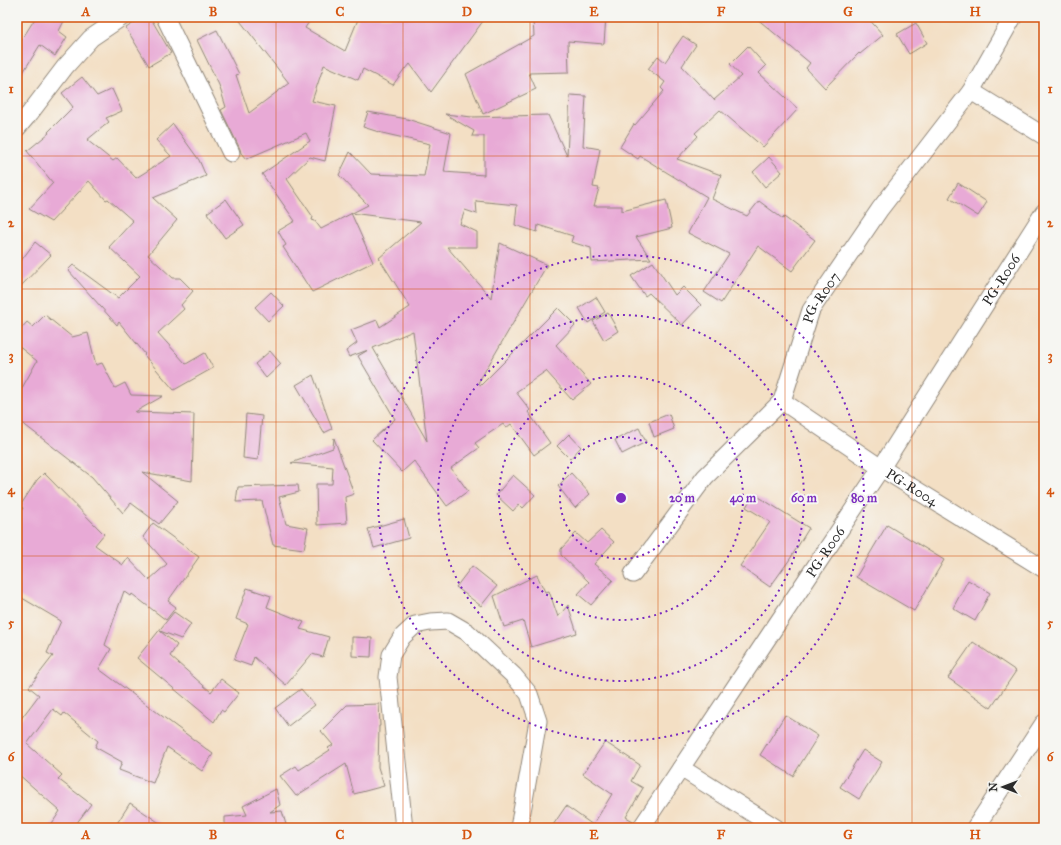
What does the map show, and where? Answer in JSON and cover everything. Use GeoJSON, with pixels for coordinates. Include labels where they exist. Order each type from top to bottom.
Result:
{"type":"FeatureCollection","features":[{"type":"Feature","properties":{"kind":"street"},"geometry":{"type":"LineString","coordinates":[[17,128],[65,67],[91,38],[122,17]]}},
{"type":"Feature","properties":{"kind":"street"},"geometry":{"type":"LineString","coordinates":[[165,17],[231,153]]}},
{"type":"Feature","properties":{"kind":"street","name":"PG-R007"},"geometry":{"type":"LineString","coordinates":[[633,574],[705,477],[782,401],[811,310],[880,209],[971,91],[1013,17]]}},
{"type":"Feature","properties":{"kind":"street"},"geometry":{"type":"LineString","coordinates":[[971,91],[1044,136]]}},
{"type":"Feature","properties":{"kind":"street","name":"PG-R006"},"geometry":{"type":"LineString","coordinates":[[641,828],[881,468],[1044,212]]}},
{"type":"Feature","properties":{"kind":"street","name":"PG-R004"},"geometry":{"type":"LineString","coordinates":[[782,401],[881,468],[1044,569]]}},
{"type":"Feature","properties":{"kind":"street"},"geometry":{"type":"LineString","coordinates":[[404,828],[388,677],[391,655],[402,637],[415,625],[448,621],[467,632],[514,676],[529,694],[538,722],[520,828]]}},
{"type":"Feature","properties":{"kind":"street"},"geometry":{"type":"LineString","coordinates":[[974,828],[1044,723]]}},
{"type":"Feature","properties":{"kind":"street"},"geometry":{"type":"LineString","coordinates":[[681,768],[776,828]]}},
{"type":"Feature","properties":{"kind":"building"},"geometry":{"type":"Polygon","coordinates":[[[36,17],[66,17],[59,31],[67,37],[55,56],[40,45],[17,82],[17,47],[36,17]]]}},
{"type":"Feature","properties":{"kind":"building"},"geometry":{"type":"Polygon","coordinates":[[[143,17],[150,17],[171,53],[149,66],[126,28],[143,17]]]}},
{"type":"Feature","properties":{"kind":"building"},"geometry":{"type":"Polygon","coordinates":[[[237,17],[312,17],[305,28],[345,51],[359,17],[486,17],[431,92],[410,64],[406,69],[405,68],[393,85],[363,69],[358,80],[324,65],[312,101],[336,106],[325,161],[310,157],[287,179],[313,217],[312,220],[315,221],[321,229],[351,214],[373,262],[312,292],[283,247],[286,245],[278,231],[295,221],[262,174],[310,141],[306,133],[246,159],[241,153],[221,110],[226,107],[219,85],[197,40],[217,30],[239,74],[236,75],[249,113],[289,83],[237,17]]]}},
{"type":"Feature","properties":{"kind":"building"},"geometry":{"type":"Polygon","coordinates":[[[565,17],[606,17],[604,44],[568,41],[569,72],[529,73],[536,89],[483,114],[466,74],[534,36],[533,20],[565,17]]]}},
{"type":"Feature","properties":{"kind":"building"},"geometry":{"type":"Polygon","coordinates":[[[755,17],[867,17],[883,35],[860,54],[859,53],[825,88],[806,68],[810,63],[755,17]]]}},
{"type":"Feature","properties":{"kind":"building"},"geometry":{"type":"Polygon","coordinates":[[[916,23],[927,43],[909,54],[897,34],[916,23]]]}},
{"type":"Feature","properties":{"kind":"building"},"geometry":{"type":"Polygon","coordinates":[[[683,36],[696,45],[682,66],[714,100],[741,76],[730,64],[748,46],[766,66],[759,73],[798,109],[763,147],[720,110],[695,133],[698,136],[677,159],[721,175],[712,199],[747,216],[759,201],[815,240],[792,271],[758,246],[721,303],[704,292],[729,254],[688,233],[707,197],[640,156],[638,159],[620,147],[634,124],[635,125],[664,91],[661,88],[665,82],[648,69],[658,56],[665,62],[683,36]]]}},
{"type":"Feature","properties":{"kind":"building"},"geometry":{"type":"Polygon","coordinates":[[[82,77],[97,96],[112,89],[122,111],[106,118],[109,122],[87,140],[113,161],[117,158],[136,178],[171,156],[156,140],[173,124],[199,160],[206,176],[153,198],[177,220],[148,255],[173,278],[180,278],[193,291],[181,305],[184,309],[158,333],[186,364],[205,353],[213,368],[174,390],[144,355],[145,354],[119,322],[117,325],[68,270],[73,265],[118,298],[140,276],[109,247],[133,221],[108,199],[106,200],[89,181],[51,222],[29,209],[53,183],[27,151],[49,133],[48,132],[73,107],[62,93],[82,77]]]}},
{"type":"Feature","properties":{"kind":"building"},"geometry":{"type":"Polygon","coordinates":[[[570,95],[586,96],[583,146],[600,149],[593,187],[599,188],[594,206],[622,206],[622,211],[666,200],[672,228],[636,237],[651,259],[592,262],[591,248],[571,242],[573,236],[538,225],[537,232],[515,225],[517,205],[476,201],[477,214],[465,210],[460,224],[477,232],[477,247],[447,247],[491,298],[500,243],[547,265],[478,383],[481,385],[558,308],[575,325],[556,345],[591,384],[572,400],[546,371],[516,392],[530,410],[528,412],[550,443],[534,455],[511,424],[506,428],[503,424],[475,443],[479,448],[451,468],[468,491],[447,506],[414,461],[402,472],[372,440],[395,419],[358,356],[368,350],[349,357],[346,351],[357,343],[351,330],[377,320],[380,327],[410,307],[379,258],[421,222],[352,213],[368,205],[339,175],[350,152],[371,174],[424,176],[430,144],[363,127],[368,112],[407,119],[451,133],[444,172],[484,175],[484,136],[472,136],[474,131],[445,114],[472,117],[548,115],[567,156],[570,95]],[[413,331],[373,348],[427,441],[413,331]]]}},
{"type":"Feature","properties":{"kind":"building"},"geometry":{"type":"Polygon","coordinates":[[[769,157],[782,172],[765,187],[753,172],[769,157]]]}},
{"type":"Feature","properties":{"kind":"building"},"geometry":{"type":"Polygon","coordinates":[[[958,183],[987,202],[978,216],[949,198],[958,183]]]}},
{"type":"Feature","properties":{"kind":"building"},"geometry":{"type":"Polygon","coordinates":[[[226,199],[244,225],[225,238],[207,213],[226,199]]]}},
{"type":"Feature","properties":{"kind":"building"},"geometry":{"type":"Polygon","coordinates":[[[35,242],[51,255],[17,290],[17,266],[35,242]]]}},
{"type":"Feature","properties":{"kind":"building"},"geometry":{"type":"Polygon","coordinates":[[[653,262],[675,295],[683,287],[701,305],[682,325],[649,293],[645,296],[631,276],[653,262]]]}},
{"type":"Feature","properties":{"kind":"building"},"geometry":{"type":"Polygon","coordinates":[[[271,292],[284,306],[268,321],[255,307],[271,292]]]}},
{"type":"Feature","properties":{"kind":"building"},"geometry":{"type":"Polygon","coordinates":[[[596,297],[605,312],[588,323],[579,308],[596,297]]]}},
{"type":"Feature","properties":{"kind":"building"},"geometry":{"type":"Polygon","coordinates":[[[608,313],[618,331],[604,340],[593,321],[608,313]]]}},
{"type":"Feature","properties":{"kind":"building"},"geometry":{"type":"Polygon","coordinates":[[[45,315],[72,337],[88,333],[96,365],[102,363],[115,388],[125,383],[131,395],[163,396],[135,412],[194,414],[192,481],[142,472],[178,501],[159,524],[131,503],[123,513],[92,477],[17,419],[17,397],[37,361],[17,345],[17,333],[27,322],[33,327],[45,315]]]}},
{"type":"Feature","properties":{"kind":"building"},"geometry":{"type":"Polygon","coordinates":[[[270,351],[281,364],[266,378],[255,364],[270,351]]]}},
{"type":"Feature","properties":{"kind":"building"},"geometry":{"type":"Polygon","coordinates":[[[313,375],[332,429],[324,433],[296,385],[313,375]]]}},
{"type":"Feature","properties":{"kind":"building"},"geometry":{"type":"Polygon","coordinates":[[[246,414],[262,416],[258,460],[243,458],[246,414]]]}},
{"type":"Feature","properties":{"kind":"building"},"geometry":{"type":"Polygon","coordinates":[[[669,414],[674,429],[654,437],[649,422],[669,414]]]}},
{"type":"Feature","properties":{"kind":"building"},"geometry":{"type":"Polygon","coordinates":[[[639,428],[646,442],[622,454],[615,440],[639,428]]]}},
{"type":"Feature","properties":{"kind":"building"},"geometry":{"type":"Polygon","coordinates":[[[569,434],[581,447],[570,459],[557,446],[569,434]]]}},
{"type":"Feature","properties":{"kind":"building"},"geometry":{"type":"Polygon","coordinates":[[[334,438],[354,494],[345,497],[347,523],[317,525],[316,484],[332,484],[333,467],[291,463],[333,448],[334,438]]]}},
{"type":"Feature","properties":{"kind":"building"},"geometry":{"type":"Polygon","coordinates":[[[44,473],[104,534],[95,545],[123,565],[128,558],[149,580],[167,564],[143,537],[153,523],[199,557],[168,601],[176,607],[166,620],[132,594],[131,596],[124,591],[105,645],[111,649],[99,669],[213,754],[202,771],[167,747],[153,783],[119,770],[122,762],[95,747],[98,741],[64,713],[62,716],[53,709],[27,744],[62,775],[58,779],[91,804],[73,828],[49,828],[60,811],[17,773],[17,724],[39,695],[29,687],[53,656],[47,653],[61,621],[17,595],[17,517],[23,508],[20,506],[37,480],[44,473]]]}},
{"type":"Feature","properties":{"kind":"building"},"geometry":{"type":"Polygon","coordinates":[[[571,473],[590,494],[575,508],[558,486],[571,473]]]}},
{"type":"Feature","properties":{"kind":"building"},"geometry":{"type":"Polygon","coordinates":[[[513,475],[535,495],[523,508],[519,504],[513,511],[496,495],[513,475]]]}},
{"type":"Feature","properties":{"kind":"building"},"geometry":{"type":"Polygon","coordinates":[[[298,485],[299,492],[279,497],[286,524],[308,528],[304,549],[273,545],[262,501],[236,502],[238,487],[298,485]]]}},
{"type":"Feature","properties":{"kind":"building"},"geometry":{"type":"Polygon","coordinates":[[[754,494],[809,528],[790,559],[770,587],[740,566],[770,522],[746,507],[754,494]]]}},
{"type":"Feature","properties":{"kind":"building"},"geometry":{"type":"Polygon","coordinates":[[[404,519],[409,538],[374,548],[368,529],[404,519]]]}},
{"type":"Feature","properties":{"kind":"building"},"geometry":{"type":"Polygon","coordinates":[[[887,525],[944,560],[914,611],[856,577],[887,525]]]}},
{"type":"Feature","properties":{"kind":"building"},"geometry":{"type":"Polygon","coordinates":[[[601,530],[614,542],[594,564],[613,580],[591,605],[578,594],[589,582],[561,555],[561,549],[576,533],[587,543],[601,530]]]}},
{"type":"Feature","properties":{"kind":"building"},"geometry":{"type":"Polygon","coordinates":[[[472,566],[497,586],[481,606],[456,587],[472,566]]]}},
{"type":"Feature","properties":{"kind":"building"},"geometry":{"type":"Polygon","coordinates":[[[537,575],[545,592],[549,591],[558,617],[568,605],[577,633],[531,647],[523,621],[504,627],[494,596],[537,575]]]}},
{"type":"Feature","properties":{"kind":"building"},"geometry":{"type":"Polygon","coordinates":[[[968,580],[990,593],[975,621],[953,608],[968,580]]]}},
{"type":"Feature","properties":{"kind":"building"},"geometry":{"type":"Polygon","coordinates":[[[247,588],[271,596],[267,607],[304,622],[300,629],[329,637],[323,657],[312,654],[286,685],[254,657],[251,666],[234,660],[248,624],[236,619],[247,588]]]}},
{"type":"Feature","properties":{"kind":"building"},"geometry":{"type":"Polygon","coordinates":[[[174,612],[191,624],[181,639],[160,631],[177,645],[170,656],[211,692],[221,679],[239,693],[224,712],[221,710],[214,722],[137,658],[174,612]]]}},
{"type":"Feature","properties":{"kind":"building"},"geometry":{"type":"Polygon","coordinates":[[[352,637],[372,638],[371,657],[352,656],[352,637]]]}},
{"type":"Feature","properties":{"kind":"building"},"geometry":{"type":"Polygon","coordinates":[[[973,642],[1016,671],[991,708],[948,678],[973,642]]]}},
{"type":"Feature","properties":{"kind":"building"},"geometry":{"type":"Polygon","coordinates":[[[301,689],[315,705],[288,726],[275,708],[301,689]]]}},
{"type":"Feature","properties":{"kind":"building"},"geometry":{"type":"Polygon","coordinates":[[[379,704],[380,726],[378,767],[384,786],[354,794],[346,764],[296,796],[280,776],[296,766],[299,770],[330,750],[328,748],[333,745],[321,731],[347,705],[379,704]]]}},
{"type":"Feature","properties":{"kind":"building"},"geometry":{"type":"Polygon","coordinates":[[[785,715],[818,736],[793,776],[760,755],[785,715]]]}},
{"type":"Feature","properties":{"kind":"building"},"geometry":{"type":"Polygon","coordinates":[[[605,742],[640,765],[631,781],[643,788],[626,817],[633,821],[631,828],[551,828],[566,806],[593,825],[612,794],[583,774],[605,742]]]}},
{"type":"Feature","properties":{"kind":"building"},"geometry":{"type":"Polygon","coordinates":[[[863,750],[882,762],[859,799],[840,787],[863,750]]]}},
{"type":"Feature","properties":{"kind":"building"},"geometry":{"type":"Polygon","coordinates":[[[276,789],[280,805],[270,812],[282,811],[287,828],[225,828],[225,817],[247,815],[243,806],[276,789]]]}},
{"type":"Feature","properties":{"kind":"building"},"geometry":{"type":"Polygon","coordinates":[[[130,803],[167,828],[114,828],[130,803]]]}}]}
